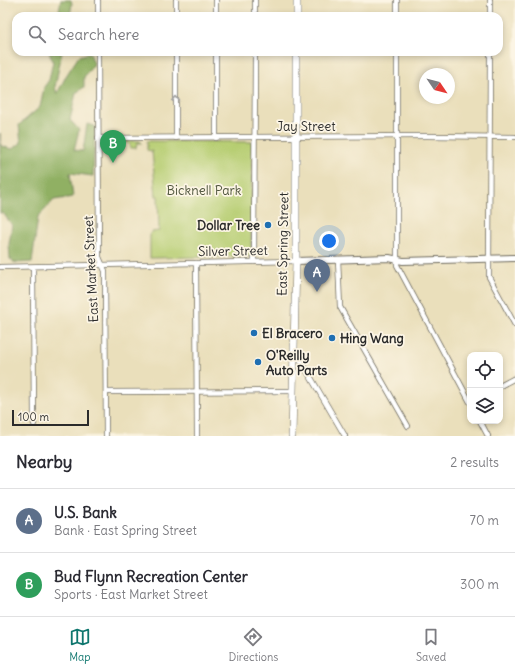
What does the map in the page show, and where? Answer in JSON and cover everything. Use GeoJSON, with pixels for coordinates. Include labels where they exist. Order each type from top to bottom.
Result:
{"type":"FeatureCollection","features":[{"type":"Feature","properties":{"kind":"main road"},"geometry":{"type":"LineString","coordinates":[[296,12],[297,0]]}},
{"type":"Feature","properties":{"kind":"main road","name":"East Spring Street"},"geometry":{"type":"LineString","coordinates":[[292,436],[296,261],[296,56]]}},
{"type":"Feature","properties":{"kind":"main road","name":"Silver Street"},"geometry":{"type":"LineString","coordinates":[[296,261],[389,258],[403,261],[515,258]]}},
{"type":"Feature","properties":{"kind":"street"},"geometry":{"type":"LineString","coordinates":[[98,0],[98,12]]}},
{"type":"Feature","properties":{"kind":"street"},"geometry":{"type":"LineString","coordinates":[[176,0],[176,12]]}},
{"type":"Feature","properties":{"kind":"street"},"geometry":{"type":"LineString","coordinates":[[216,0],[216,12]]}},
{"type":"Feature","properties":{"kind":"street"},"geometry":{"type":"LineString","coordinates":[[255,0],[255,12]]}},
{"type":"Feature","properties":{"kind":"street"},"geometry":{"type":"LineString","coordinates":[[397,0],[397,12]]}},
{"type":"Feature","properties":{"kind":"street"},"geometry":{"type":"LineString","coordinates":[[490,0],[490,12]]}},
{"type":"Feature","properties":{"kind":"street","name":"East Market Street"},"geometry":{"type":"LineString","coordinates":[[98,56],[99,257],[105,271],[106,436]]}},
{"type":"Feature","properties":{"kind":"street"},"geometry":{"type":"LineString","coordinates":[[176,56],[176,138]]}},
{"type":"Feature","properties":{"kind":"street"},"geometry":{"type":"LineString","coordinates":[[216,56],[216,138]]}},
{"type":"Feature","properties":{"kind":"street"},"geometry":{"type":"LineString","coordinates":[[254,262],[255,56]]}},
{"type":"Feature","properties":{"kind":"street"},"geometry":{"type":"LineString","coordinates":[[397,56],[397,265],[467,396]]}},
{"type":"Feature","properties":{"kind":"street"},"geometry":{"type":"LineString","coordinates":[[490,56],[489,278],[515,326]]}},
{"type":"Feature","properties":{"kind":"street","name":"Jay Street"},"geometry":{"type":"LineString","coordinates":[[98,138],[515,137]]}},
{"type":"Feature","properties":{"kind":"street"},"geometry":{"type":"LineString","coordinates":[[338,259],[340,307],[408,426]]}},
{"type":"Feature","properties":{"kind":"street","name":"Silver Street"},"geometry":{"type":"LineString","coordinates":[[0,267],[296,261]]}},
{"type":"Feature","properties":{"kind":"street"},"geometry":{"type":"LineString","coordinates":[[196,263],[197,436]]}},
{"type":"Feature","properties":{"kind":"street"},"geometry":{"type":"LineString","coordinates":[[32,267],[34,424]]}},
{"type":"Feature","properties":{"kind":"street"},"geometry":{"type":"LineString","coordinates":[[293,358],[300,359],[345,436]]}},
{"type":"Feature","properties":{"kind":"street"},"geometry":{"type":"LineString","coordinates":[[503,384],[515,378]]}},
{"type":"Feature","properties":{"kind":"street"},"geometry":{"type":"LineString","coordinates":[[106,392],[293,391]]}},
{"type":"Feature","properties":{"kind":"street"},"geometry":{"type":"LineString","coordinates":[[482,424],[488,436]]}},
{"type":"Feature","properties":{"kind":"green space"},"geometry":{"type":"Polygon","coordinates":[[[61,0],[71,0],[71,12],[59,12],[61,0]]]}},
{"type":"Feature","properties":{"kind":"green space"},"geometry":{"type":"Polygon","coordinates":[[[51,56],[61,56],[55,87],[57,94],[66,76],[79,56],[91,56],[94,64],[84,77],[84,87],[76,93],[70,120],[79,130],[74,150],[83,151],[87,124],[95,126],[93,176],[70,173],[73,197],[54,200],[38,217],[32,262],[15,263],[10,259],[9,244],[12,225],[3,213],[0,213],[0,133],[1,146],[12,149],[21,143],[19,125],[40,107],[44,87],[49,80],[53,61],[51,56]]]}},
{"type":"Feature","properties":{"kind":"green space"},"geometry":{"type":"Polygon","coordinates":[[[107,141],[140,141],[142,143],[137,143],[136,148],[131,148],[129,143],[106,143],[106,150],[103,150],[104,144],[107,141]]]}},
{"type":"Feature","properties":{"kind":"green space","name":"Bicknell Park"},"geometry":{"type":"Polygon","coordinates":[[[147,141],[252,142],[251,256],[150,258],[150,234],[151,232],[159,231],[158,196],[156,196],[152,151],[147,150],[147,141]]]}},
{"type":"Feature","properties":{"kind":"place","name":"Bud Flynn Recreation Center"},"geometry":{"type":"Point","coordinates":[113,163]}},
{"type":"Feature","properties":{"kind":"place","name":"Dollar Tree"},"geometry":{"type":"Point","coordinates":[268,225]}},
{"type":"Feature","properties":{"kind":"place","name":"U.S. Bank"},"geometry":{"type":"Point","coordinates":[317,292]}},
{"type":"Feature","properties":{"kind":"place","name":"El Bracero"},"geometry":{"type":"Point","coordinates":[254,333]}},
{"type":"Feature","properties":{"kind":"place","name":"Hing Wang"},"geometry":{"type":"Point","coordinates":[332,338]}},
{"type":"Feature","properties":{"kind":"place","name":"O'Reilly Auto Parts"},"geometry":{"type":"Point","coordinates":[258,362]}}]}
